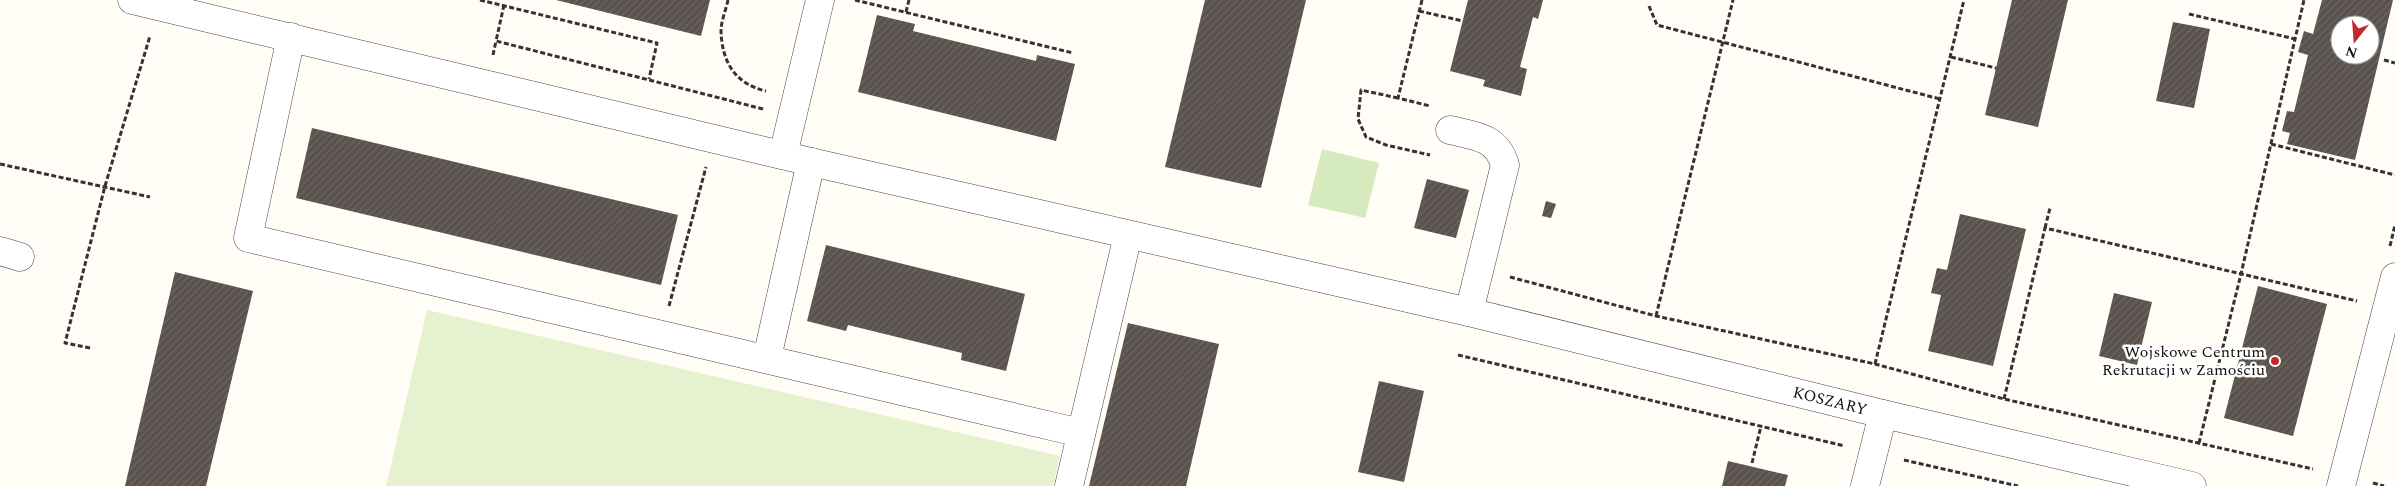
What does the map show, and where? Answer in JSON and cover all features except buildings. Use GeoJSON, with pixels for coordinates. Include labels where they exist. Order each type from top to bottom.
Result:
{"type":"FeatureCollection","features":[{"type":"Feature","properties":{"kind":"street","name":"KOSZARY"},"geometry":{"type":"LineString","coordinates":[[132,0],[159,6],[216,9],[290,37],[811,162],[1469,312],[1883,414],[2192,486]]}},
{"type":"Feature","properties":{"kind":"street"},"geometry":{"type":"LineString","coordinates":[[783,155],[820,0]]}},
{"type":"Feature","properties":{"kind":"street"},"geometry":{"type":"LineString","coordinates":[[290,37],[248,238],[662,333],[1081,433]]}},
{"type":"Feature","properties":{"kind":"street"},"geometry":{"type":"LineString","coordinates":[[1450,130],[1493,143],[1502,154],[1505,166],[1469,312]]}},
{"type":"Feature","properties":{"kind":"street"},"geometry":{"type":"LineString","coordinates":[[767,358],[811,162]]}},
{"type":"Feature","properties":{"kind":"street"},"geometry":{"type":"LineString","coordinates":[[1069,486],[1128,235]]}},
{"type":"Feature","properties":{"kind":"street"},"geometry":{"type":"LineString","coordinates":[[2342,481],[2395,277]]}},
{"type":"Feature","properties":{"kind":"street"},"geometry":{"type":"LineString","coordinates":[[1865,486],[1883,414]]}},
{"type":"Feature","properties":{"kind":"path"},"geometry":{"type":"LineString","coordinates":[[480,0],[657,42],[649,79]]}},
{"type":"Feature","properties":{"kind":"path"},"geometry":{"type":"LineString","coordinates":[[728,0],[721,29],[724,57],[738,79],[761,90],[796,98]]}},
{"type":"Feature","properties":{"kind":"path"},"geometry":{"type":"LineString","coordinates":[[855,0],[1073,53]]}},
{"type":"Feature","properties":{"kind":"path"},"geometry":{"type":"LineString","coordinates":[[906,12],[909,0]]}},
{"type":"Feature","properties":{"kind":"path"},"geometry":{"type":"LineString","coordinates":[[1656,316],[1733,0]]}},
{"type":"Feature","properties":{"kind":"path"},"geometry":{"type":"LineString","coordinates":[[1875,364],[1964,0]]}},
{"type":"Feature","properties":{"kind":"path"},"geometry":{"type":"LineString","coordinates":[[2199,443],[2241,274],[2304,0]]}},
{"type":"Feature","properties":{"kind":"path"},"geometry":{"type":"LineString","coordinates":[[90,348],[66,343],[105,186],[159,6]]}},
{"type":"Feature","properties":{"kind":"path"},"geometry":{"type":"LineString","coordinates":[[504,6],[496,41],[768,110]]}},
{"type":"Feature","properties":{"kind":"path"},"geometry":{"type":"LineString","coordinates":[[1649,6],[1657,25],[1940,99]]}},
{"type":"Feature","properties":{"kind":"path"},"geometry":{"type":"LineString","coordinates":[[1419,11],[1463,21]]}},
{"type":"Feature","properties":{"kind":"path"},"geometry":{"type":"LineString","coordinates":[[2189,14],[2295,39]]}},
{"type":"Feature","properties":{"kind":"path"},"geometry":{"type":"LineString","coordinates":[[1950,57],[1996,68]]}},
{"type":"Feature","properties":{"kind":"path"},"geometry":{"type":"LineString","coordinates":[[2384,60],[2395,63]]}},
{"type":"Feature","properties":{"kind":"path"},"geometry":{"type":"LineString","coordinates":[[1398,98],[1362,90],[1358,119],[1366,137],[1386,145],[1438,156]]}},
{"type":"Feature","properties":{"kind":"path"},"geometry":{"type":"LineString","coordinates":[[662,333],[714,138]]}},
{"type":"Feature","properties":{"kind":"path"},"geometry":{"type":"LineString","coordinates":[[2271,144],[2395,175]]}},
{"type":"Feature","properties":{"kind":"path"},"geometry":{"type":"LineString","coordinates":[[0,164],[37,174],[105,186],[150,197]]}},
{"type":"Feature","properties":{"kind":"path"},"geometry":{"type":"LineString","coordinates":[[2004,399],[2050,208]]}},
{"type":"Feature","properties":{"kind":"path"},"geometry":{"type":"LineString","coordinates":[[2045,228],[2387,308]]}},
{"type":"Feature","properties":{"kind":"path"},"geometry":{"type":"LineString","coordinates":[[1480,270],[1656,316],[1875,364],[2004,399],[2199,443],[2342,481]]}},
{"type":"Feature","properties":{"kind":"path"},"geometry":{"type":"LineString","coordinates":[[1458,355],[2018,486]]}},
{"type":"Feature","properties":{"kind":"path"},"geometry":{"type":"LineString","coordinates":[[1752,463],[1761,426]]}},
{"type":"Feature","properties":{"kind":"green space"},"geometry":{"type":"Polygon","coordinates":[[[1322,149],[1379,163],[1365,218],[1308,205],[1322,149]]]}},
{"type":"Feature","properties":{"kind":"green space"},"geometry":{"type":"Polygon","coordinates":[[[427,310],[1060,456],[1053,486],[386,486],[427,310]]]}},
{"type":"Feature","properties":{"kind":"place","name":"Wojskowe Centrum Rekrutacji w Zamościu"},"geometry":{"type":"Point","coordinates":[2275,361]}}]}
